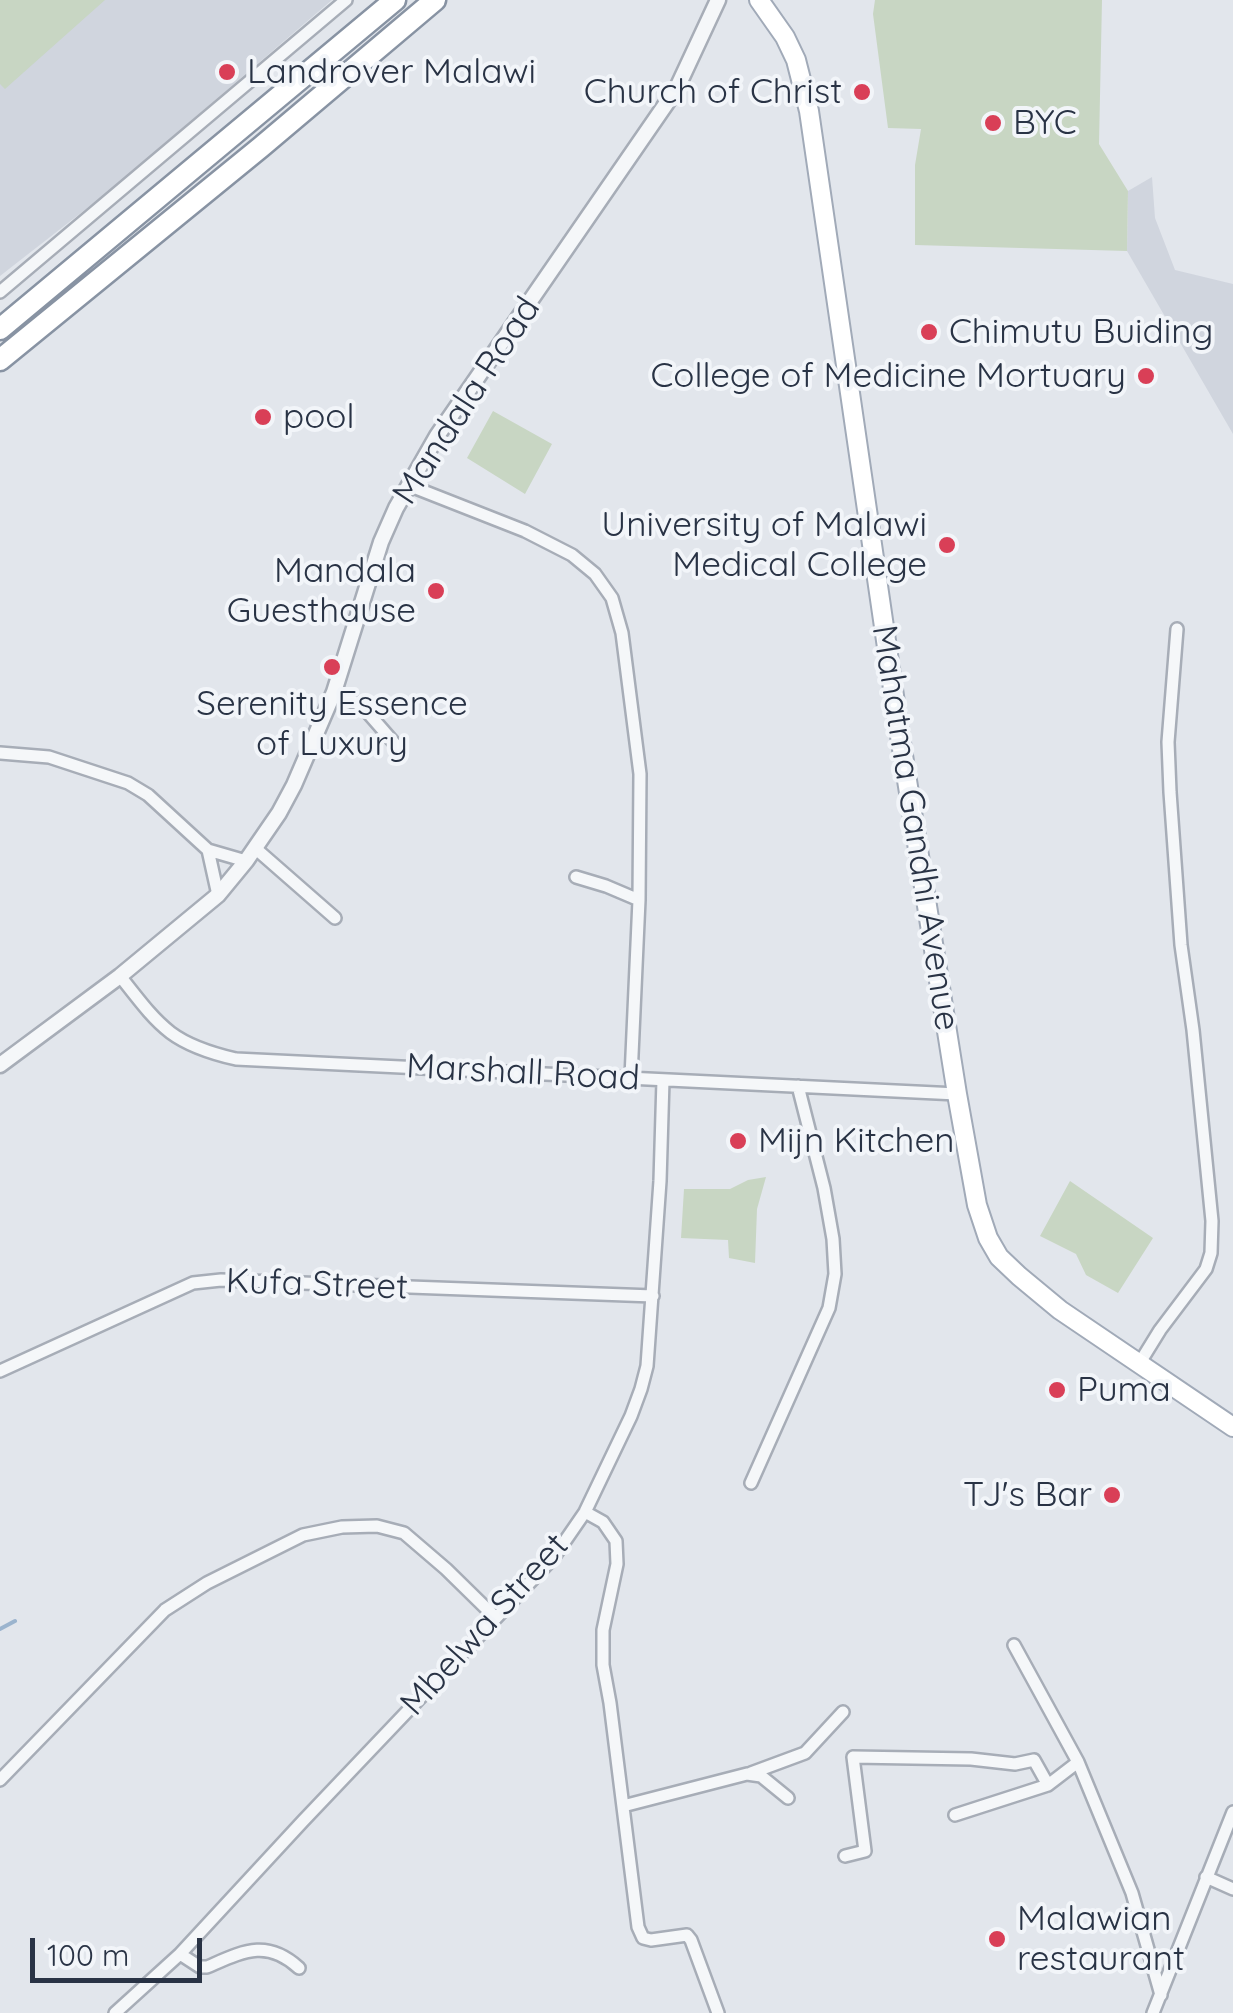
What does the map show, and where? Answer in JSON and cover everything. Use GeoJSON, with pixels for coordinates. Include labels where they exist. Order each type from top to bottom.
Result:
{"type":"FeatureCollection","features":[{"type":"Feature","properties":{"kind":"highway"},"geometry":{"type":"LineString","coordinates":[[0,329],[372,7],[396,0]]}},
{"type":"Feature","properties":{"kind":"highway"},"geometry":{"type":"LineString","coordinates":[[0,360],[436,0]]}},
{"type":"Feature","properties":{"kind":"main road","name":"Mahatma Gandhi Avenue"},"geometry":{"type":"LineString","coordinates":[[759,0],[796,60],[809,112],[899,730],[977,1205],[988,1238],[1000,1257],[1060,1310],[1233,1427]]}},
{"type":"Feature","properties":{"kind":"street"},"geometry":{"type":"LineString","coordinates":[[0,292],[346,0]]}},
{"type":"Feature","properties":{"kind":"street","name":"Mandala Road"},"geometry":{"type":"LineString","coordinates":[[0,1066],[218,896],[246,862],[294,785],[334,692],[381,542],[408,485],[437,436],[670,100],[718,0]]}},
{"type":"Feature","properties":{"kind":"street"},"geometry":{"type":"LineString","coordinates":[[408,485],[525,531],[572,555],[595,574],[612,598],[622,633],[640,774],[632,1077]]}},
{"type":"Feature","properties":{"kind":"street"},"geometry":{"type":"LineString","coordinates":[[1139,1364],[1206,1269],[1211,1254],[1207,1159],[1181,945],[1170,792],[1168,742],[1176,629]]}},
{"type":"Feature","properties":{"kind":"street"},"geometry":{"type":"LineString","coordinates":[[334,692],[362,706],[396,745]]}},
{"type":"Feature","properties":{"kind":"street"},"geometry":{"type":"LineString","coordinates":[[0,753],[49,757],[128,783],[148,795],[208,850],[246,862]]}},
{"type":"Feature","properties":{"kind":"street"},"geometry":{"type":"LineString","coordinates":[[255,848],[335,918]]}},
{"type":"Feature","properties":{"kind":"street"},"geometry":{"type":"LineString","coordinates":[[208,850],[218,896]]}},
{"type":"Feature","properties":{"kind":"street"},"geometry":{"type":"LineString","coordinates":[[576,877],[639,900]]}},
{"type":"Feature","properties":{"kind":"street","name":"Marshall Road"},"geometry":{"type":"LineString","coordinates":[[120,976],[173,1036],[194,1048],[236,1059],[956,1094]]}},
{"type":"Feature","properties":{"kind":"street","name":"Mbelwa Street"},"geometry":{"type":"LineString","coordinates":[[115,2013],[180,1954],[554,1557],[585,1512],[642,1389],[647,1366],[663,1080]]}},
{"type":"Feature","properties":{"kind":"street"},"geometry":{"type":"LineString","coordinates":[[751,1483],[829,1308],[834,1274],[833,1239],[824,1188],[798,1086]]}},
{"type":"Feature","properties":{"kind":"street","name":"Kufa Street"},"geometry":{"type":"LineString","coordinates":[[0,1371],[193,1283],[221,1280],[653,1296]]}},
{"type":"Feature","properties":{"kind":"street"},"geometry":{"type":"LineString","coordinates":[[585,1512],[603,1522],[616,1542],[602,1664],[638,1926],[644,1938],[651,1940],[687,1934],[718,2013]]}},
{"type":"Feature","properties":{"kind":"street"},"geometry":{"type":"LineString","coordinates":[[0,1780],[165,1610],[207,1583],[303,1535],[342,1527],[377,1526],[404,1533],[496,1618]]}},
{"type":"Feature","properties":{"kind":"street"},"geometry":{"type":"LineString","coordinates":[[1014,1646],[1078,1762],[1132,1892],[1161,1995]]}},
{"type":"Feature","properties":{"kind":"street"},"geometry":{"type":"LineString","coordinates":[[623,1806],[747,1774],[805,1753],[843,1712]]}},
{"type":"Feature","properties":{"kind":"street"},"geometry":{"type":"LineString","coordinates":[[846,1856],[864,1851],[853,1757],[971,1759],[1014,1764],[1034,1760],[1048,1785]]}},
{"type":"Feature","properties":{"kind":"street"},"geometry":{"type":"LineString","coordinates":[[955,1815],[1048,1785],[1078,1762]]}},
{"type":"Feature","properties":{"kind":"street"},"geometry":{"type":"LineString","coordinates":[[747,1774],[761,1776],[788,1798]]}},
{"type":"Feature","properties":{"kind":"street"},"geometry":{"type":"LineString","coordinates":[[1153,2013],[1233,1812]]}},
{"type":"Feature","properties":{"kind":"street"},"geometry":{"type":"LineString","coordinates":[[1206,1877],[1233,1890]]}},
{"type":"Feature","properties":{"kind":"street"},"geometry":{"type":"LineString","coordinates":[[180,1954],[200,1967],[207,1967],[247,1950],[262,1949],[300,1968]]}},
{"type":"Feature","properties":{"kind":"shaded area"},"geometry":{"type":"Polygon","coordinates":[[[0,0],[332,0],[109,191],[0,276],[0,0]]]}},
{"type":"Feature","properties":{"kind":"shaded area"},"geometry":{"type":"Polygon","coordinates":[[[1152,177],[1155,218],[1175,270],[1233,284],[1233,434],[1127,251],[1128,191],[1152,177]]]}},
{"type":"Feature","properties":{"kind":"green space"},"geometry":{"type":"Polygon","coordinates":[[[0,0],[105,0],[5,89],[0,84],[0,0]]]}},
{"type":"Feature","properties":{"kind":"green space","name":"BYC"},"geometry":{"type":"Polygon","coordinates":[[[875,0],[1102,0],[1099,144],[1128,191],[1127,251],[915,245],[915,165],[921,129],[888,128],[873,14],[875,0]]]}},
{"type":"Feature","properties":{"kind":"green space"},"geometry":{"type":"Polygon","coordinates":[[[493,411],[552,444],[525,494],[467,458],[493,411]]]}},
{"type":"Feature","properties":{"kind":"green space"},"geometry":{"type":"Polygon","coordinates":[[[766,1177],[757,1209],[755,1263],[729,1258],[728,1240],[681,1238],[684,1189],[730,1189],[766,1177]]]}},
{"type":"Feature","properties":{"kind":"green space"},"geometry":{"type":"Polygon","coordinates":[[[1070,1181],[1153,1238],[1118,1293],[1086,1275],[1076,1254],[1040,1236],[1070,1181]]]}},
{"type":"Feature","properties":{"kind":"waterway"},"geometry":{"type":"LineString","coordinates":[[0,1629],[15,1621]]}},
{"type":"Feature","properties":{"kind":"place","name":"Landrover Malawi"},"geometry":{"type":"Point","coordinates":[227,72]}},
{"type":"Feature","properties":{"kind":"place","name":"Church of Christ"},"geometry":{"type":"Point","coordinates":[862,92]}},
{"type":"Feature","properties":{"kind":"place","name":"BYC"},"geometry":{"type":"Point","coordinates":[993,123]}},
{"type":"Feature","properties":{"kind":"place","name":"Chimutu Buiding"},"geometry":{"type":"Point","coordinates":[929,332]}},
{"type":"Feature","properties":{"kind":"place","name":"College of Medicine Mortuary"},"geometry":{"type":"Point","coordinates":[1146,376]}},
{"type":"Feature","properties":{"kind":"place","name":"pool"},"geometry":{"type":"Point","coordinates":[263,417]}},
{"type":"Feature","properties":{"kind":"place","name":"University of Malawi Medical College"},"geometry":{"type":"Point","coordinates":[947,545]}},
{"type":"Feature","properties":{"kind":"place","name":"Mandala Guesthause"},"geometry":{"type":"Point","coordinates":[436,591]}},
{"type":"Feature","properties":{"kind":"place","name":"Serenity Essence of Luxury"},"geometry":{"type":"Point","coordinates":[332,667]}},
{"type":"Feature","properties":{"kind":"place","name":"Mijn Kitchen"},"geometry":{"type":"Point","coordinates":[738,1141]}},
{"type":"Feature","properties":{"kind":"place","name":"Puma"},"geometry":{"type":"Point","coordinates":[1057,1390]}},
{"type":"Feature","properties":{"kind":"place","name":"TJ's Bar"},"geometry":{"type":"Point","coordinates":[1112,1495]}},
{"type":"Feature","properties":{"kind":"place","name":"Malawian restaurant"},"geometry":{"type":"Point","coordinates":[997,1939]}}]}
